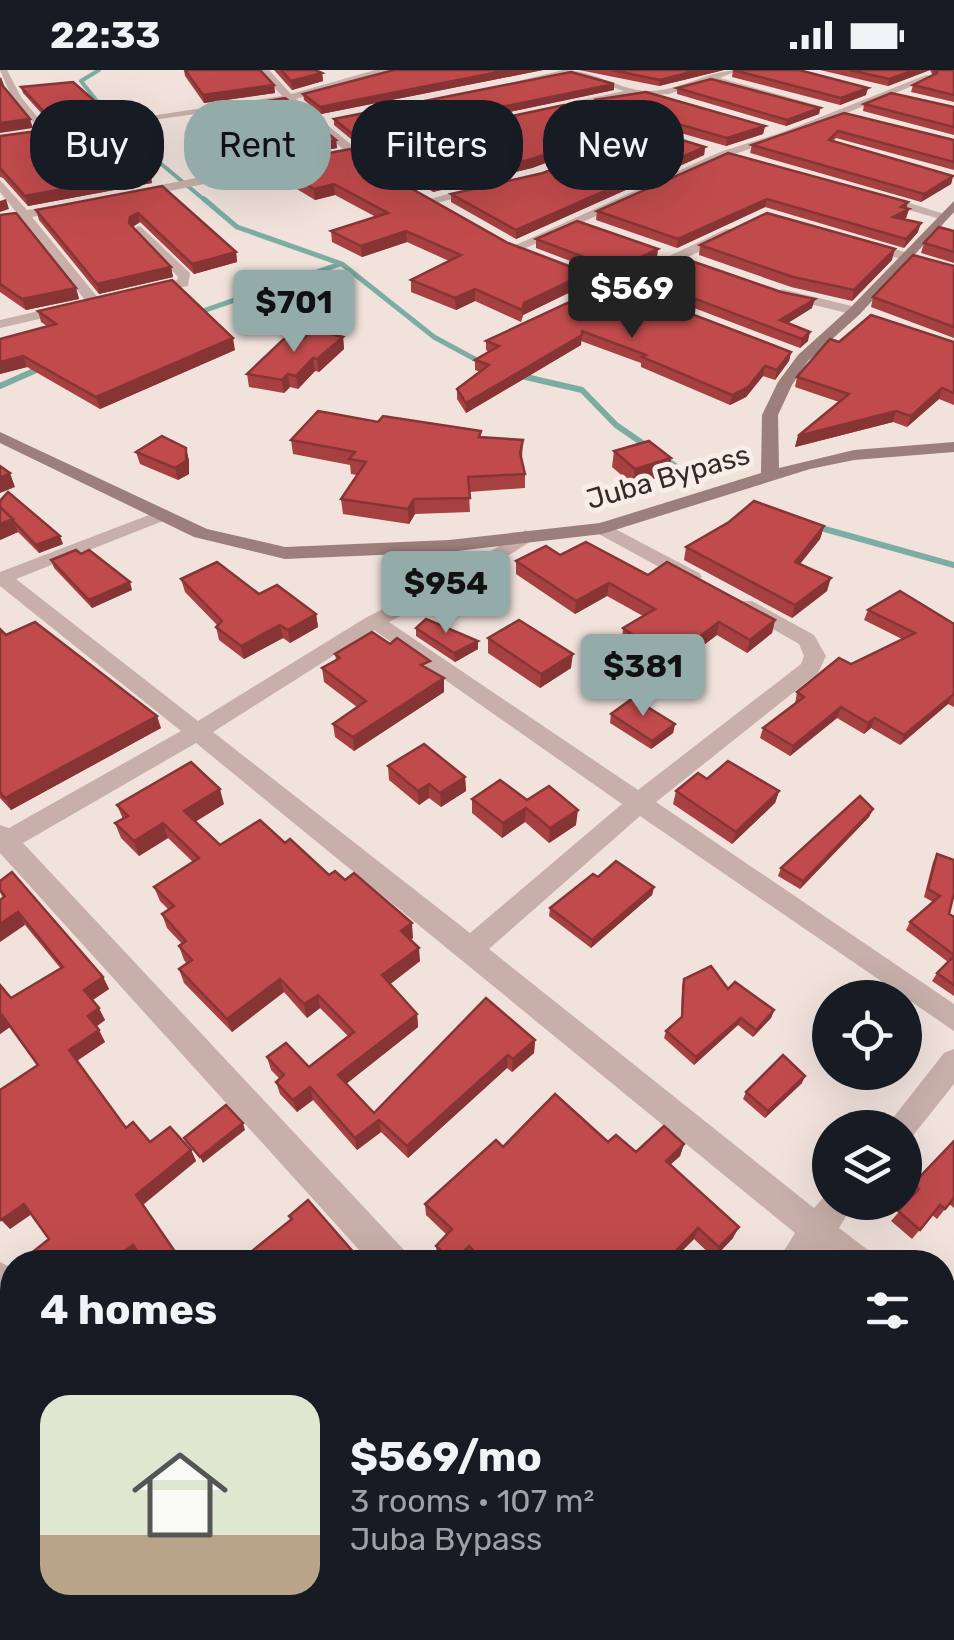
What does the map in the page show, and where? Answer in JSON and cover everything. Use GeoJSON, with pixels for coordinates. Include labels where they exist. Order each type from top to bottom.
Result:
{"type":"FeatureCollection","features":[{"type":"Feature","properties":{"kind":"main road"},"geometry":{"type":"LineString","coordinates":[[770,476],[770,415],[803,358],[855,311],[949,210]]}},
{"type":"Feature","properties":{"kind":"main road"},"geometry":{"type":"LineString","coordinates":[[855,311],[872,317]]}},
{"type":"Feature","properties":{"kind":"main road","name":"Juba Bypass"},"geometry":{"type":"LineString","coordinates":[[0,437],[201,533],[285,553],[449,546],[602,528],[770,476],[854,455],[954,448]]}},
{"type":"Feature","properties":{"kind":"street"},"geometry":{"type":"LineString","coordinates":[[2,70],[30,113]]}},
{"type":"Feature","properties":{"kind":"street"},"geometry":{"type":"LineString","coordinates":[[264,70],[291,100]]}},
{"type":"Feature","properties":{"kind":"street"},"geometry":{"type":"LineString","coordinates":[[164,116],[289,98],[386,70]]}},
{"type":"Feature","properties":{"kind":"street"},"geometry":{"type":"LineString","coordinates":[[478,91],[570,70],[664,100]]}},
{"type":"Feature","properties":{"kind":"street"},"geometry":{"type":"LineString","coordinates":[[682,70],[854,117]]}},
{"type":"Feature","properties":{"kind":"street"},"geometry":{"type":"LineString","coordinates":[[596,100],[669,92],[734,70]]}},
{"type":"Feature","properties":{"kind":"street"},"geometry":{"type":"LineString","coordinates":[[515,248],[724,154],[935,78],[901,70]]}},
{"type":"Feature","properties":{"kind":"street"},"geometry":{"type":"LineString","coordinates":[[867,88],[903,97]]}},
{"type":"Feature","properties":{"kind":"street"},"geometry":{"type":"LineString","coordinates":[[610,100],[642,94]]}},
{"type":"Feature","properties":{"kind":"street"},"geometry":{"type":"LineString","coordinates":[[543,112],[525,116],[543,113]]}},
{"type":"Feature","properties":{"kind":"street"},"geometry":{"type":"LineString","coordinates":[[331,119],[335,118]]}},
{"type":"Feature","properties":{"kind":"street"},"geometry":{"type":"LineString","coordinates":[[770,129],[787,134]]}},
{"type":"Feature","properties":{"kind":"street"},"geometry":{"type":"LineString","coordinates":[[331,134],[351,151]]}},
{"type":"Feature","properties":{"kind":"street"},"geometry":{"type":"LineString","coordinates":[[684,142],[742,159]]}},
{"type":"Feature","properties":{"kind":"street"},"geometry":{"type":"LineString","coordinates":[[112,198],[351,152]]}},
{"type":"Feature","properties":{"kind":"street"},"geometry":{"type":"LineString","coordinates":[[0,184],[22,216],[102,300],[0,324]]}},
{"type":"Feature","properties":{"kind":"street"},"geometry":{"type":"LineString","coordinates":[[432,200],[476,190]]}},
{"type":"Feature","properties":{"kind":"street"},"geometry":{"type":"LineString","coordinates":[[852,190],[949,210]]}},
{"type":"Feature","properties":{"kind":"street"},"geometry":{"type":"LineString","coordinates":[[418,192],[449,210]]}},
{"type":"Feature","properties":{"kind":"street"},"geometry":{"type":"LineString","coordinates":[[0,220],[76,205]]}},
{"type":"Feature","properties":{"kind":"street"},"geometry":{"type":"LineString","coordinates":[[576,221],[593,227]]}},
{"type":"Feature","properties":{"kind":"street"},"geometry":{"type":"LineString","coordinates":[[592,291],[747,224]]}},
{"type":"Feature","properties":{"kind":"street"},"geometry":{"type":"LineString","coordinates":[[126,296],[183,282],[185,276],[140,230]]}},
{"type":"Feature","properties":{"kind":"street"},"geometry":{"type":"LineString","coordinates":[[498,238],[650,300]]}},
{"type":"Feature","properties":{"kind":"street"},"geometry":{"type":"LineString","coordinates":[[852,241],[954,270]]}},
{"type":"Feature","properties":{"kind":"street"},"geometry":{"type":"LineString","coordinates":[[663,251],[698,263]]}},
{"type":"Feature","properties":{"kind":"street"},"geometry":{"type":"LineString","coordinates":[[768,288],[855,311]]}},
{"type":"Feature","properties":{"kind":"street"},"geometry":{"type":"LineString","coordinates":[[786,352],[803,358]]}},
{"type":"Feature","properties":{"kind":"street"},"geometry":{"type":"LineString","coordinates":[[1,578],[162,515]]}},
{"type":"Feature","properties":{"kind":"street"},"geometry":{"type":"LineString","coordinates":[[469,950],[640,802],[814,663],[814,650],[807,640],[602,528]]}},
{"type":"Feature","properties":{"kind":"street"},"geometry":{"type":"LineString","coordinates":[[381,1250],[3,839],[195,733],[374,621],[460,577],[526,536]]}},
{"type":"Feature","properties":{"kind":"street"},"geometry":{"type":"LineString","coordinates":[[1,578],[843,1250]]}},
{"type":"Feature","properties":{"kind":"street"},"geometry":{"type":"LineString","coordinates":[[374,621],[954,1019]]}},
{"type":"Feature","properties":{"kind":"street"},"geometry":{"type":"LineString","coordinates":[[915,1110],[954,1062]]}},
{"type":"Feature","properties":{"kind":"street"},"geometry":{"type":"LineString","coordinates":[[802,1250],[824,1220]]}},
{"type":"Feature","properties":{"kind":"building"},"geometry":{"type":"Polygon","coordinates":[[[185,70],[260,70],[274,85],[203,95],[185,70]]]}},
{"type":"Feature","properties":{"kind":"building"},"geometry":{"type":"Polygon","coordinates":[[[281,70],[315,70],[322,73],[291,81],[281,70]]]}},
{"type":"Feature","properties":{"kind":"building"},"geometry":{"type":"Polygon","coordinates":[[[394,70],[509,70],[331,105],[331,100],[311,100],[303,94],[394,70]]]}},
{"type":"Feature","properties":{"kind":"building"},"geometry":{"type":"Polygon","coordinates":[[[612,70],[698,70],[660,80],[612,70]]]}},
{"type":"Feature","properties":{"kind":"building"},"geometry":{"type":"Polygon","coordinates":[[[733,70],[799,70],[868,88],[841,98],[733,70]]]}},
{"type":"Feature","properties":{"kind":"building"},"geometry":{"type":"Polygon","coordinates":[[[850,70],[915,70],[889,79],[850,70]]]}},
{"type":"Feature","properties":{"kind":"building"},"geometry":{"type":"Polygon","coordinates":[[[935,70],[954,70],[954,95],[913,85],[937,73],[935,70]]]}},
{"type":"Feature","properties":{"kind":"building"},"geometry":{"type":"Polygon","coordinates":[[[571,72],[614,84],[523,103],[430,100],[571,72]]]}},
{"type":"Feature","properties":{"kind":"building"},"geometry":{"type":"Polygon","coordinates":[[[0,78],[30,119],[0,123],[0,78]]]}},
{"type":"Feature","properties":{"kind":"building"},"geometry":{"type":"Polygon","coordinates":[[[711,79],[820,108],[787,120],[677,88],[711,79]]]}},
{"type":"Feature","properties":{"kind":"building"},"geometry":{"type":"Polygon","coordinates":[[[73,82],[93,100],[33,100],[21,87],[73,82]]]}},
{"type":"Feature","properties":{"kind":"building"},"geometry":{"type":"Polygon","coordinates":[[[646,92],[674,100],[594,100],[646,92]]]}},
{"type":"Feature","properties":{"kind":"building"},"geometry":{"type":"Polygon","coordinates":[[[891,93],[954,107],[954,127],[864,104],[891,93]]]}},
{"type":"Feature","properties":{"kind":"building"},"geometry":{"type":"Polygon","coordinates":[[[684,103],[765,126],[727,138],[684,126],[684,103]]]}},
{"type":"Feature","properties":{"kind":"building"},"geometry":{"type":"Polygon","coordinates":[[[543,109],[543,155],[523,161],[523,114],[543,109]]]}},
{"type":"Feature","properties":{"kind":"building"},"geometry":{"type":"Polygon","coordinates":[[[844,113],[954,140],[954,162],[838,131],[829,140],[953,176],[924,194],[752,145],[844,113]]]}},
{"type":"Feature","properties":{"kind":"building"},"geometry":{"type":"Polygon","coordinates":[[[351,116],[351,133],[334,119],[351,116]]]}},
{"type":"Feature","properties":{"kind":"building"},"geometry":{"type":"Polygon","coordinates":[[[30,132],[30,190],[58,190],[25,196],[0,168],[0,136],[30,132]]]}},
{"type":"Feature","properties":{"kind":"building"},"geometry":{"type":"Polygon","coordinates":[[[684,141],[705,147],[684,156],[684,141]]]}},
{"type":"Feature","properties":{"kind":"building"},"geometry":{"type":"Polygon","coordinates":[[[351,150],[351,190],[414,190],[508,243],[587,273],[524,303],[522,310],[475,289],[455,298],[411,280],[461,255],[406,231],[361,246],[331,231],[388,213],[331,185],[331,153],[351,150]]]}},
{"type":"Feature","properties":{"kind":"building"},"geometry":{"type":"Polygon","coordinates":[[[728,153],[908,202],[901,207],[909,209],[893,217],[921,223],[906,239],[767,199],[678,239],[597,211],[644,190],[684,190],[684,172],[728,153]]]}},
{"type":"Feature","properties":{"kind":"building"},"geometry":{"type":"Polygon","coordinates":[[[543,173],[543,190],[607,190],[516,230],[451,194],[469,190],[523,190],[523,178],[543,173]]]}},
{"type":"Feature","properties":{"kind":"building"},"geometry":{"type":"Polygon","coordinates":[[[164,188],[236,252],[192,264],[138,213],[130,217],[129,223],[171,267],[97,284],[36,210],[164,188]]]}},
{"type":"Feature","properties":{"kind":"building"},"geometry":{"type":"Polygon","coordinates":[[[16,213],[76,288],[22,299],[0,284],[0,215],[16,213]]]}},
{"type":"Feature","properties":{"kind":"building"},"geometry":{"type":"Polygon","coordinates":[[[767,213],[895,249],[854,290],[793,277],[700,245],[767,213]]]}},
{"type":"Feature","properties":{"kind":"building"},"geometry":{"type":"Polygon","coordinates":[[[577,221],[658,249],[616,269],[536,239],[577,221]]]}},
{"type":"Feature","properties":{"kind":"building"},"geometry":{"type":"Polygon","coordinates":[[[939,227],[954,231],[954,252],[924,243],[939,227]]]}},
{"type":"Feature","properties":{"kind":"building"},"geometry":{"type":"Polygon","coordinates":[[[913,255],[954,266],[954,327],[873,297],[913,255]]]}},
{"type":"Feature","properties":{"kind":"building"},"geometry":{"type":"Polygon","coordinates":[[[680,257],[781,292],[815,299],[780,320],[810,332],[802,339],[637,277],[680,257]]]}},
{"type":"Feature","properties":{"kind":"building"},"geometry":{"type":"Polygon","coordinates":[[[172,280],[233,338],[96,397],[23,356],[0,362],[0,339],[56,324],[38,311],[172,280]]]}},
{"type":"Feature","properties":{"kind":"building"},"geometry":{"type":"Polygon","coordinates":[[[610,283],[791,352],[777,370],[765,366],[748,387],[732,395],[642,357],[646,355],[582,331],[582,335],[466,403],[457,389],[489,365],[475,360],[499,346],[486,341],[610,283]]]}},
{"type":"Feature","properties":{"kind":"building"},"geometry":{"type":"Polygon","coordinates":[[[871,315],[954,342],[954,393],[942,388],[911,416],[896,411],[798,436],[849,394],[797,377],[830,339],[839,342],[871,315]]]}},
{"type":"Feature","properties":{"kind":"building"},"geometry":{"type":"Polygon","coordinates":[[[314,330],[343,337],[296,376],[288,374],[282,380],[247,374],[288,335],[303,338],[314,330]]]}},
{"type":"Feature","properties":{"kind":"building"},"geometry":{"type":"Polygon","coordinates":[[[318,411],[378,422],[383,416],[481,431],[479,437],[523,440],[520,453],[525,474],[468,477],[470,498],[414,499],[408,509],[341,499],[366,462],[349,459],[355,452],[291,440],[318,411]]]}},
{"type":"Feature","properties":{"kind":"building"},"geometry":{"type":"Polygon","coordinates":[[[162,436],[186,448],[186,461],[175,468],[136,452],[162,436]]]}},
{"type":"Feature","properties":{"kind":"building"},"geometry":{"type":"Polygon","coordinates":[[[649,441],[671,458],[635,469],[614,451],[649,441]]]}},
{"type":"Feature","properties":{"kind":"building"},"geometry":{"type":"Polygon","coordinates":[[[8,492],[60,536],[36,545],[0,507],[8,492]]]}},
{"type":"Feature","properties":{"kind":"building"},"geometry":{"type":"Polygon","coordinates":[[[754,501],[824,526],[795,562],[831,578],[795,605],[686,547],[729,522],[754,501]]]}},
{"type":"Feature","properties":{"kind":"building"},"geometry":{"type":"Polygon","coordinates":[[[0,507],[13,519],[0,524],[0,507]]]}},
{"type":"Feature","properties":{"kind":"building"},"geometry":{"type":"Polygon","coordinates":[[[586,542],[648,575],[667,562],[775,620],[750,640],[719,622],[668,660],[623,628],[655,609],[609,583],[576,601],[516,561],[546,546],[560,555],[586,542]]]}},
{"type":"Feature","properties":{"kind":"building"},"geometry":{"type":"Polygon","coordinates":[[[76,550],[81,554],[89,550],[130,582],[89,600],[51,560],[76,550]]]}},
{"type":"Feature","properties":{"kind":"building"},"geometry":{"type":"Polygon","coordinates":[[[217,562],[259,594],[277,585],[316,614],[288,630],[280,625],[241,646],[216,627],[222,621],[181,579],[217,562]]]}},
{"type":"Feature","properties":{"kind":"building"},"geometry":{"type":"Polygon","coordinates":[[[900,591],[954,624],[954,694],[904,735],[875,718],[868,723],[841,707],[793,746],[763,728],[804,697],[797,692],[839,658],[851,664],[915,633],[868,610],[900,591]]]}},
{"type":"Feature","properties":{"kind":"building"},"geometry":{"type":"Polygon","coordinates":[[[426,619],[478,641],[454,653],[416,628],[426,619]]]}},
{"type":"Feature","properties":{"kind":"building"},"geometry":{"type":"Polygon","coordinates":[[[519,620],[573,654],[541,674],[488,638],[519,620]]]}},
{"type":"Feature","properties":{"kind":"building"},"geometry":{"type":"Polygon","coordinates":[[[35,622],[157,716],[5,798],[0,792],[0,629],[6,635],[35,622]]]}},
{"type":"Feature","properties":{"kind":"building"},"geometry":{"type":"Polygon","coordinates":[[[372,632],[390,644],[397,638],[430,661],[421,665],[444,678],[353,737],[333,724],[366,701],[322,668],[340,658],[335,654],[372,632]]]}},
{"type":"Feature","properties":{"kind":"building"},"geometry":{"type":"Polygon","coordinates":[[[633,698],[675,724],[652,741],[611,714],[633,698]]]}},
{"type":"Feature","properties":{"kind":"building"},"geometry":{"type":"Polygon","coordinates":[[[424,744],[465,777],[440,793],[429,784],[418,791],[388,766],[424,744]]]}},
{"type":"Feature","properties":{"kind":"building"},"geometry":{"type":"Polygon","coordinates":[[[728,761],[779,791],[736,832],[676,791],[698,773],[707,779],[728,761]]]}},
{"type":"Feature","properties":{"kind":"building"},"geometry":{"type":"Polygon","coordinates":[[[191,762],[220,789],[184,811],[220,845],[260,820],[285,843],[290,839],[329,875],[335,871],[345,880],[354,873],[412,923],[401,931],[419,948],[382,975],[417,1014],[338,1075],[374,1113],[486,998],[535,1040],[513,1059],[508,1055],[407,1146],[379,1120],[355,1138],[310,1087],[293,1100],[276,1082],[284,1075],[267,1057],[286,1043],[309,1067],[354,1032],[318,995],[304,1004],[280,979],[227,1019],[179,969],[192,960],[179,946],[186,941],[162,914],[174,906],[154,887],[199,858],[163,823],[134,841],[115,823],[128,816],[117,805],[191,762]]]}},
{"type":"Feature","properties":{"kind":"building"},"geometry":{"type":"Polygon","coordinates":[[[500,780],[527,800],[549,786],[578,810],[550,828],[526,808],[503,823],[472,799],[500,780]]]}},
{"type":"Feature","properties":{"kind":"building"},"geometry":{"type":"Polygon","coordinates":[[[860,796],[873,809],[803,881],[781,868],[860,796]]]}},
{"type":"Feature","properties":{"kind":"building"},"geometry":{"type":"Polygon","coordinates":[[[937,854],[954,860],[954,893],[949,914],[954,917],[954,955],[910,922],[940,896],[928,889],[937,854]]]}},
{"type":"Feature","properties":{"kind":"building"},"geometry":{"type":"Polygon","coordinates":[[[616,861],[654,887],[592,940],[550,908],[616,861]]]}},
{"type":"Feature","properties":{"kind":"building"},"geometry":{"type":"Polygon","coordinates":[[[12,872],[103,977],[84,990],[99,1008],[88,1016],[99,1030],[69,1050],[126,1128],[133,1122],[150,1142],[170,1127],[191,1150],[136,1195],[174,1250],[137,1250],[133,1245],[126,1250],[35,1250],[49,1239],[24,1204],[0,1218],[0,1090],[38,1065],[0,1017],[0,985],[11,998],[63,967],[18,912],[0,924],[0,900],[5,896],[0,881],[12,872]]]}},
{"type":"Feature","properties":{"kind":"building"},"geometry":{"type":"Polygon","coordinates":[[[954,956],[954,985],[937,973],[954,956]]]}},
{"type":"Feature","properties":{"kind":"building"},"geometry":{"type":"Polygon","coordinates":[[[711,966],[728,989],[735,982],[774,1010],[756,1030],[741,1018],[696,1057],[666,1031],[682,1017],[684,979],[711,966]]]}},
{"type":"Feature","properties":{"kind":"building"},"geometry":{"type":"Polygon","coordinates":[[[783,1055],[805,1076],[768,1111],[746,1092],[783,1055]]]}},
{"type":"Feature","properties":{"kind":"building"},"geometry":{"type":"Polygon","coordinates":[[[555,1094],[608,1142],[616,1135],[636,1152],[664,1126],[684,1144],[666,1161],[739,1227],[719,1247],[698,1228],[677,1250],[473,1250],[469,1246],[465,1250],[440,1250],[436,1246],[452,1229],[425,1204],[496,1140],[503,1147],[555,1094]]]}},
{"type":"Feature","properties":{"kind":"building"},"geometry":{"type":"Polygon","coordinates":[[[226,1105],[243,1123],[200,1157],[184,1138],[226,1105]]]}},
{"type":"Feature","properties":{"kind":"building"},"geometry":{"type":"Polygon","coordinates":[[[954,1141],[954,1198],[945,1209],[940,1205],[920,1230],[908,1220],[922,1220],[922,1175],[954,1141]]]}},
{"type":"Feature","properties":{"kind":"building"},"geometry":{"type":"Polygon","coordinates":[[[308,1200],[352,1250],[253,1250],[292,1219],[289,1216],[308,1200]]]}},
{"type":"Feature","properties":{"kind":"waterway"},"geometry":{"type":"LineString","coordinates":[[99,70],[81,81],[96,100],[124,121],[154,158],[207,202]]}},
{"type":"Feature","properties":{"kind":"waterway"},"geometry":{"type":"LineString","coordinates":[[204,199],[237,227],[342,264],[434,337],[484,364]]}},
{"type":"Feature","properties":{"kind":"waterway"},"geometry":{"type":"LineString","coordinates":[[194,314],[340,264]]}},
{"type":"Feature","properties":{"kind":"waterway"},"geometry":{"type":"LineString","coordinates":[[0,386],[43,367],[39,369]]}},
{"type":"Feature","properties":{"kind":"waterway"},"geometry":{"type":"LineString","coordinates":[[517,375],[582,390],[616,425],[648,447]]}},
{"type":"Feature","properties":{"kind":"waterway"},"geometry":{"type":"LineString","coordinates":[[661,456],[692,478]]}},
{"type":"Feature","properties":{"kind":"waterway"},"geometry":{"type":"LineString","coordinates":[[814,526],[954,565]]}}]}
